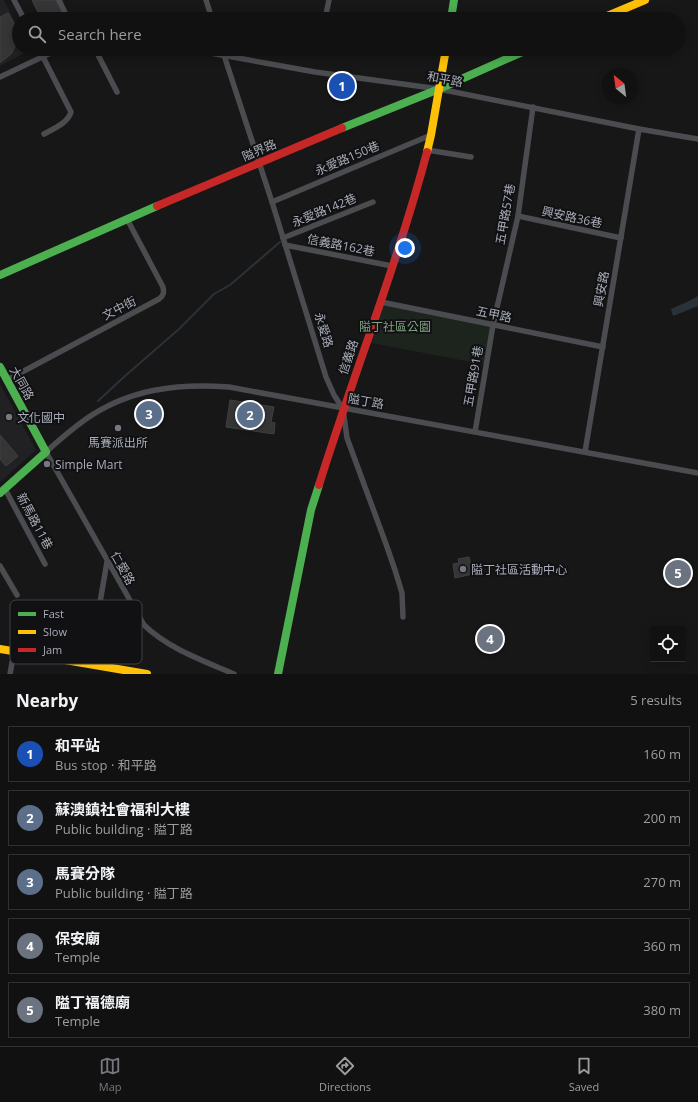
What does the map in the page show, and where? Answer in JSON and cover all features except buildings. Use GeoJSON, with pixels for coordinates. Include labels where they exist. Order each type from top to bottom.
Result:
{"type":"FeatureCollection","features":[{"type":"Feature","properties":{"kind":"street"},"geometry":{"type":"LineString","coordinates":[[14,0],[20,12]]}},
{"type":"Feature","properties":{"kind":"street"},"geometry":{"type":"LineString","coordinates":[[59,0],[65,12]]}},
{"type":"Feature","properties":{"kind":"street"},"geometry":{"type":"LineString","coordinates":[[206,0],[210,12]]}},
{"type":"Feature","properties":{"kind":"street"},"geometry":{"type":"LineString","coordinates":[[326,12],[329,0]]}},
{"type":"Feature","properties":{"kind":"street"},"geometry":{"type":"LineString","coordinates":[[452,12],[454,0]]}},
{"type":"Feature","properties":{"kind":"street"},"geometry":{"type":"LineString","coordinates":[[617,12],[645,0]]}},
{"type":"Feature","properties":{"kind":"street"},"geometry":{"type":"LineString","coordinates":[[0,77],[42,56],[71,112],[70,117],[44,134]]}},
{"type":"Feature","properties":{"kind":"street"},"geometry":{"type":"LineString","coordinates":[[98,56],[117,92]]}},
{"type":"Feature","properties":{"kind":"street","name":"和平路"},"geometry":{"type":"LineString","coordinates":[[224,56],[315,72],[439,89],[639,129],[698,139]]}},
{"type":"Feature","properties":{"kind":"street","name":"永愛路"},"geometry":{"type":"LineString","coordinates":[[224,56],[272,202],[326,377],[334,395],[343,408],[347,438],[386,544],[402,593],[403,617]]}},
{"type":"Feature","properties":{"kind":"street","name":"信義路"},"geometry":{"type":"LineString","coordinates":[[278,674],[311,510],[343,408],[392,266],[420,177],[431,135],[445,56]]}},
{"type":"Feature","properties":{"kind":"street","name":"隘界路"},"geometry":{"type":"LineString","coordinates":[[0,275],[127,219],[439,89],[513,56]]}},
{"type":"Feature","properties":{"kind":"street","name":"五甲路57巷"},"geometry":{"type":"LineString","coordinates":[[493,324],[518,216],[533,107]]}},
{"type":"Feature","properties":{"kind":"street","name":"興安路"},"geometry":{"type":"LineString","coordinates":[[585,452],[639,129]]}},
{"type":"Feature","properties":{"kind":"street","name":"永愛路150巷"},"geometry":{"type":"LineString","coordinates":[[272,202],[431,135]]}},
{"type":"Feature","properties":{"kind":"street"},"geometry":{"type":"LineString","coordinates":[[427,150],[471,157]]}},
{"type":"Feature","properties":{"kind":"street","name":"永愛路142巷"},"geometry":{"type":"LineString","coordinates":[[283,238],[373,202]]}},
{"type":"Feature","properties":{"kind":"street","name":"興安路36巷"},"geometry":{"type":"LineString","coordinates":[[518,216],[621,238]]}},
{"type":"Feature","properties":{"kind":"street","name":"文中街"},"geometry":{"type":"LineString","coordinates":[[7,380],[163,296],[163,287],[127,219]]}},
{"type":"Feature","properties":{"kind":"street","name":"信義路162巷"},"geometry":{"type":"LineString","coordinates":[[285,245],[392,266]]}},
{"type":"Feature","properties":{"kind":"street","name":"五甲路"},"geometry":{"type":"LineString","coordinates":[[380,302],[603,347]]}},
{"type":"Feature","properties":{"kind":"street","name":"五甲路91巷"},"geometry":{"type":"LineString","coordinates":[[475,432],[493,324]]}},
{"type":"Feature","properties":{"kind":"street","name":"大同路"},"geometry":{"type":"LineString","coordinates":[[0,367],[46,452]]}},
{"type":"Feature","properties":{"kind":"street","name":"隘丁路"},"geometry":{"type":"LineString","coordinates":[[46,452],[67,433],[87,418],[104,408],[146,392],[175,386],[200,385],[229,387],[698,473]]}},
{"type":"Feature","properties":{"kind":"street"},"geometry":{"type":"LineString","coordinates":[[2,491],[46,452]]}},
{"type":"Feature","properties":{"kind":"street","name":"仁愛路"},"geometry":{"type":"LineString","coordinates":[[46,452],[128,600]]}},
{"type":"Feature","properties":{"kind":"street","name":"新馬路11巷"},"geometry":{"type":"LineString","coordinates":[[2,491],[45,564]]}},
{"type":"Feature","properties":{"kind":"street"},"geometry":{"type":"LineString","coordinates":[[100,600],[107,562]]}},
{"type":"Feature","properties":{"kind":"street"},"geometry":{"type":"LineString","coordinates":[[0,566],[17,595]]}},
{"type":"Feature","properties":{"kind":"street","name":"仁愛路"},"geometry":{"type":"LineString","coordinates":[[142,622],[152,632],[174,647],[234,674]]}},
{"type":"Feature","properties":{"kind":"street"},"geometry":{"type":"LineString","coordinates":[[0,649],[10,651]]}},
{"type":"Feature","properties":{"kind":"street"},"geometry":{"type":"LineString","coordinates":[[10,674],[12,664]]}},
{"type":"Feature","properties":{"kind":"street"},"geometry":{"type":"LineString","coordinates":[[93,664],[147,674]]}},
{"type":"Feature","properties":{"kind":"shaded area"},"geometry":{"type":"Polygon","coordinates":[[[0,0],[4,0],[12,15],[12,56],[19,56],[0,66],[0,0]]]}},
{"type":"Feature","properties":{"kind":"shaded area"},"geometry":{"type":"Polygon","coordinates":[[[698,296],[698,306],[673,316],[671,309],[698,296]]]}},
{"type":"Feature","properties":{"kind":"shaded area","name":"文化國中"},"geometry":{"type":"Polygon","coordinates":[[[0,384],[36,450],[0,482],[0,384]]]}},
{"type":"Feature","properties":{"kind":"green space","name":"隘丁社區公園"},"geometry":{"type":"Polygon","coordinates":[[[381,302],[493,325],[487,365],[366,342],[381,302]]]}},
{"type":"Feature","properties":{"kind":"waterway"},"geometry":{"type":"LineString","coordinates":[[98,401],[179,329],[214,294],[230,285],[280,242]]}},
{"type":"Feature","properties":{"kind":"traffic: fast"},"geometry":{"type":"LineString","coordinates":[[452,12],[454,0]]}},
{"type":"Feature","properties":{"kind":"traffic: fast"},"geometry":{"type":"LineString","coordinates":[[342,128],[439,89],[513,56]]}},
{"type":"Feature","properties":{"kind":"traffic: fast"},"geometry":{"type":"LineString","coordinates":[[0,275],[157,206]]}},
{"type":"Feature","properties":{"kind":"traffic: fast"},"geometry":{"type":"LineString","coordinates":[[0,367],[46,452],[0,493]]}},
{"type":"Feature","properties":{"kind":"traffic: fast"},"geometry":{"type":"LineString","coordinates":[[278,674],[311,510],[319,485]]}},
{"type":"Feature","properties":{"kind":"traffic: slow"},"geometry":{"type":"LineString","coordinates":[[617,12],[645,0]]}},
{"type":"Feature","properties":{"kind":"traffic: slow"},"geometry":{"type":"LineString","coordinates":[[427,152],[445,56]]}},
{"type":"Feature","properties":{"kind":"traffic: slow"},"geometry":{"type":"LineString","coordinates":[[0,649],[10,651]]}},
{"type":"Feature","properties":{"kind":"traffic: slow"},"geometry":{"type":"LineString","coordinates":[[88,664],[147,674]]}},
{"type":"Feature","properties":{"kind":"traffic: jam"},"geometry":{"type":"LineString","coordinates":[[157,206],[342,128]]}},
{"type":"Feature","properties":{"kind":"traffic: jam"},"geometry":{"type":"LineString","coordinates":[[319,485],[389,277],[427,152]]}},
{"type":"Feature","properties":{"kind":"place","name":"和平站"},"geometry":{"type":"Point","coordinates":[342,86]}},
{"type":"Feature","properties":{"kind":"place","name":"馬賽分隊"},"geometry":{"type":"Point","coordinates":[149,414]}},
{"type":"Feature","properties":{"kind":"place","name":"蘇澳鎮社會福利大樓"},"geometry":{"type":"Point","coordinates":[250,415]}},
{"type":"Feature","properties":{"kind":"place","name":"文化國中"},"geometry":{"type":"Point","coordinates":[9,417]}},
{"type":"Feature","properties":{"kind":"place","name":"馬賽派出所"},"geometry":{"type":"Point","coordinates":[118,428]}},
{"type":"Feature","properties":{"kind":"place","name":"Simple Mart"},"geometry":{"type":"Point","coordinates":[47,464]}},
{"type":"Feature","properties":{"kind":"place","name":"隘丁社區活動中心"},"geometry":{"type":"Point","coordinates":[463,569]}},
{"type":"Feature","properties":{"kind":"place","name":"隘丁福德廟"},"geometry":{"type":"Point","coordinates":[678,573]}},
{"type":"Feature","properties":{"kind":"place","name":"保安廟"},"geometry":{"type":"Point","coordinates":[490,639]}}]}
